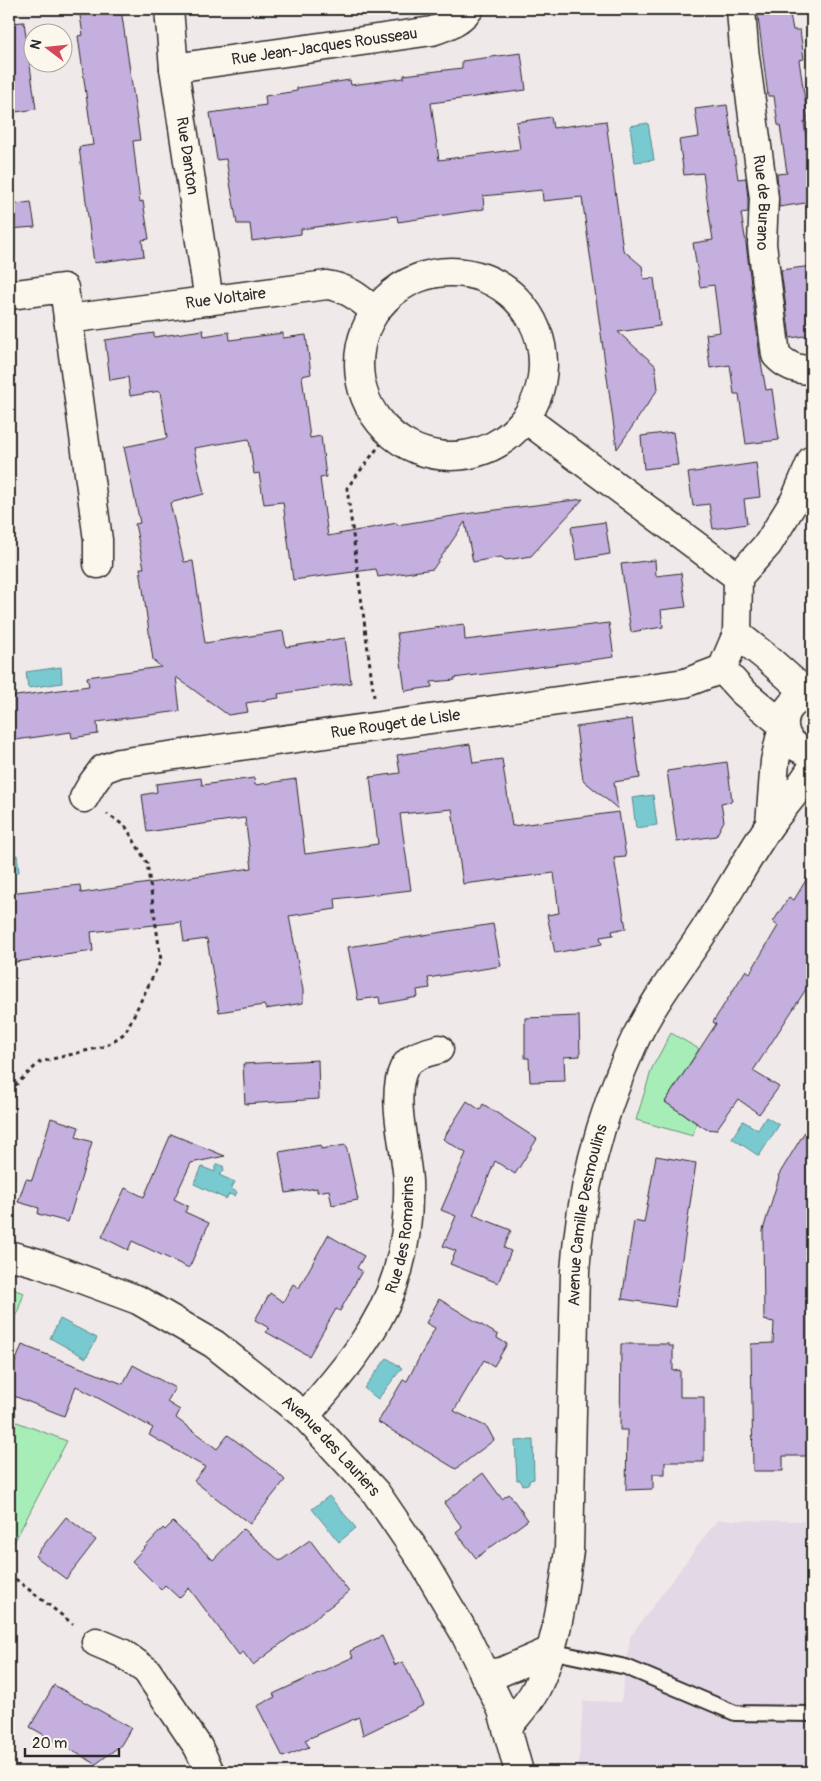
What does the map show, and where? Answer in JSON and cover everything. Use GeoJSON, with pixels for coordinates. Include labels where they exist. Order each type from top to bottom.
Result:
{"type":"FeatureCollection","features":[{"type":"Feature","properties":{"kind":"street","name":"Rue Danton"},"geometry":{"type":"LineString","coordinates":[[169,9],[174,68],[210,301]]}},
{"type":"Feature","properties":{"kind":"street","name":"Rue Jean-Jacques Rousseau"},"geometry":{"type":"LineString","coordinates":[[174,68],[432,30],[445,27],[457,21],[469,9]]}},
{"type":"Feature","properties":{"kind":"street","name":"Rue de Burano"},"geometry":{"type":"LineString","coordinates":[[741,9],[744,50],[764,198],[762,244],[776,355],[785,364],[793,368],[812,370]]}},
{"type":"Feature","properties":{"kind":"street"},"geometry":{"type":"LineString","coordinates":[[458,272],[476,275],[506,290],[522,305],[532,320],[539,336],[543,358],[542,378],[537,400],[526,419],[512,434],[493,447],[473,454],[450,457],[427,454],[408,447],[389,434],[370,410],[364,397],[359,376],[358,358],[362,339],[375,311],[386,299],[404,285],[421,277],[440,273],[458,272]]}},
{"type":"Feature","properties":{"kind":"street","name":"Rue Voltaire"},"geometry":{"type":"LineString","coordinates":[[68,319],[327,286],[340,287],[353,294],[375,311]]}},
{"type":"Feature","properties":{"kind":"street"},"geometry":{"type":"LineString","coordinates":[[9,295],[64,288],[98,540],[98,564]]}},
{"type":"Feature","properties":{"kind":"street"},"geometry":{"type":"LineString","coordinates":[[526,419],[738,577]]}},
{"type":"Feature","properties":{"kind":"street"},"geometry":{"type":"LineString","coordinates":[[812,460],[795,500],[768,544],[738,577],[736,634],[722,669],[742,691],[783,725],[786,736],[793,745],[804,751],[812,751]]}},
{"type":"Feature","properties":{"kind":"street"},"geometry":{"type":"LineString","coordinates":[[736,634],[811,696]]}},
{"type":"Feature","properties":{"kind":"street","name":"Rue Rouget de Lisle"},"geometry":{"type":"LineString","coordinates":[[84,798],[103,769],[119,764],[686,683],[722,669]]}},
{"type":"Feature","properties":{"kind":"street","name":"Avenue Camille Desmoulins"},"geometry":{"type":"LineString","coordinates":[[770,824],[776,761],[785,714],[792,704],[800,699],[811,696]]}},
{"type":"Feature","properties":{"kind":"street","name":"Avenue Camille Desmoulins"},"geometry":{"type":"LineString","coordinates":[[507,1728],[534,1692],[550,1651],[564,1585],[569,1550],[575,1272],[578,1238],[588,1177],[603,1123],[632,1045],[649,1014],[718,909],[770,824],[794,796],[812,768]]}},
{"type":"Feature","properties":{"kind":"street","name":"Rue des Romarins"},"geometry":{"type":"LineString","coordinates":[[305,1416],[343,1373],[368,1338],[384,1308],[396,1276],[405,1244],[408,1212],[408,1180],[399,1103],[399,1085],[404,1067],[414,1057],[439,1049]]}},
{"type":"Feature","properties":{"kind":"street","name":"Avenue des Lauriers"},"geometry":{"type":"LineString","coordinates":[[9,1255],[38,1263],[138,1300],[214,1344],[305,1416],[376,1493],[422,1559],[464,1632],[502,1710],[519,1772]]}},
{"type":"Feature","properties":{"kind":"street"},"geometry":{"type":"LineString","coordinates":[[96,1642],[122,1653],[147,1671],[198,1747],[210,1772]]}},
{"type":"Feature","properties":{"kind":"street"},"geometry":{"type":"LineString","coordinates":[[484,1674],[501,1672],[550,1651]]}},
{"type":"Feature","properties":{"kind":"lane"},"geometry":{"type":"LineString","coordinates":[[550,1651],[626,1668],[735,1713],[812,1714]]}},
{"type":"Feature","properties":{"kind":"path"},"geometry":{"type":"LineString","coordinates":[[378,727],[347,488],[389,434]]}},
{"type":"Feature","properties":{"kind":"path"},"geometry":{"type":"LineString","coordinates":[[9,1091],[40,1062],[106,1046],[125,1033],[161,960],[148,863],[126,828],[84,798]]}},
{"type":"Feature","properties":{"kind":"path"},"geometry":{"type":"LineString","coordinates":[[9,1574],[96,1642]]}},
{"type":"Feature","properties":{"kind":"shaded area"},"geometry":{"type":"Polygon","coordinates":[[[717,1520],[812,1521],[812,1772],[578,1772],[583,1701],[621,1702],[630,1637],[717,1520]]]}},
{"type":"Feature","properties":{"kind":"green space"},"geometry":{"type":"Polygon","coordinates":[[[671,1033],[699,1049],[665,1102],[696,1123],[693,1136],[636,1120],[652,1068],[671,1033]]]}},
{"type":"Feature","properties":{"kind":"green space"},"geometry":{"type":"Polygon","coordinates":[[[9,1288],[24,1293],[9,1337],[9,1288]]]}},
{"type":"Feature","properties":{"kind":"green space"},"geometry":{"type":"Polygon","coordinates":[[[9,1419],[67,1441],[9,1552],[9,1419]]]}},
{"type":"Feature","properties":{"kind":"water"},"geometry":{"type":"Polygon","coordinates":[[[648,123],[654,160],[635,162],[630,126],[648,123]]]}},
{"type":"Feature","properties":{"kind":"water"},"geometry":{"type":"Polygon","coordinates":[[[61,667],[62,683],[28,688],[26,672],[61,667]]]}},
{"type":"Feature","properties":{"kind":"water"},"geometry":{"type":"Polygon","coordinates":[[[653,795],[657,825],[636,828],[632,798],[653,795]]]}},
{"type":"Feature","properties":{"kind":"water"},"geometry":{"type":"Polygon","coordinates":[[[17,855],[19,872],[9,874],[9,857],[17,855]]]}},
{"type":"Feature","properties":{"kind":"water"},"geometry":{"type":"Polygon","coordinates":[[[766,1117],[779,1125],[759,1156],[732,1138],[743,1121],[758,1130],[766,1117]]]}},
{"type":"Feature","properties":{"kind":"water"},"geometry":{"type":"Polygon","coordinates":[[[218,1164],[223,1166],[224,1171],[219,1175],[235,1182],[231,1189],[237,1192],[235,1196],[229,1194],[226,1199],[194,1184],[202,1167],[215,1172],[215,1166],[218,1164]]]}},
{"type":"Feature","properties":{"kind":"water"},"geometry":{"type":"Polygon","coordinates":[[[60,1319],[97,1338],[86,1358],[50,1338],[60,1319]]]}},
{"type":"Feature","properties":{"kind":"water"},"geometry":{"type":"Polygon","coordinates":[[[387,1358],[402,1368],[378,1399],[364,1388],[387,1358]]]}},
{"type":"Feature","properties":{"kind":"water"},"geometry":{"type":"Polygon","coordinates":[[[533,1440],[534,1479],[530,1480],[528,1484],[523,1485],[520,1480],[517,1480],[515,1441],[533,1440]]]}},
{"type":"Feature","properties":{"kind":"water"},"geometry":{"type":"Polygon","coordinates":[[[329,1496],[356,1528],[339,1542],[312,1509],[329,1496]]]}},
{"type":"Feature","properties":{"kind":"building"},"geometry":{"type":"Polygon","coordinates":[[[79,9],[121,9],[140,140],[133,141],[140,202],[143,201],[149,239],[142,240],[144,256],[94,263],[79,147],[93,145],[78,36],[83,35],[79,9]]]}},
{"type":"Feature","properties":{"kind":"building"},"geometry":{"type":"Polygon","coordinates":[[[757,9],[789,9],[793,30],[800,30],[804,59],[799,60],[808,121],[804,122],[812,179],[812,202],[779,207],[777,174],[787,173],[774,96],[768,96],[757,9]]]}},
{"type":"Feature","properties":{"kind":"building"},"geometry":{"type":"Polygon","coordinates":[[[22,22],[22,72],[31,72],[36,109],[9,113],[9,23],[22,22]]]}},
{"type":"Feature","properties":{"kind":"building"},"geometry":{"type":"Polygon","coordinates":[[[521,53],[526,90],[431,103],[439,160],[520,149],[516,122],[551,117],[553,128],[606,121],[623,250],[642,266],[644,279],[654,278],[660,326],[618,332],[655,365],[658,389],[617,449],[582,197],[543,201],[542,190],[483,196],[484,209],[398,222],[397,216],[301,229],[301,234],[252,241],[250,224],[237,224],[226,159],[217,160],[210,113],[266,105],[265,96],[297,91],[297,88],[350,80],[351,85],[404,78],[404,75],[462,68],[462,61],[521,53]]]}},
{"type":"Feature","properties":{"kind":"building"},"geometry":{"type":"Polygon","coordinates":[[[727,105],[738,179],[746,178],[748,212],[741,213],[760,357],[766,390],[772,389],[779,440],[746,444],[739,394],[734,394],[730,365],[710,368],[706,334],[720,332],[714,285],[700,287],[693,243],[713,240],[703,173],[684,175],[679,140],[699,137],[695,109],[727,105]]]}},
{"type":"Feature","properties":{"kind":"building"},"geometry":{"type":"Polygon","coordinates":[[[31,202],[35,227],[9,229],[9,205],[31,202]]]}},
{"type":"Feature","properties":{"kind":"building"},"geometry":{"type":"Polygon","coordinates":[[[812,266],[812,335],[790,338],[781,270],[812,266]]]}},
{"type":"Feature","properties":{"kind":"building"},"geometry":{"type":"Polygon","coordinates":[[[203,330],[204,336],[229,332],[230,340],[283,333],[283,338],[306,335],[311,374],[302,376],[310,438],[321,436],[326,477],[320,478],[328,536],[397,523],[397,525],[472,513],[583,499],[531,556],[506,560],[501,557],[473,562],[465,522],[433,569],[378,577],[376,569],[293,580],[283,502],[264,504],[259,473],[254,474],[249,439],[194,448],[204,494],[170,503],[184,562],[193,561],[205,643],[283,631],[286,647],[345,638],[351,683],[278,694],[279,698],[246,703],[248,712],[228,715],[176,677],[180,711],[97,722],[98,734],[72,738],[71,732],[9,741],[9,697],[89,686],[87,677],[161,667],[153,660],[140,568],[144,568],[135,524],[140,523],[124,447],[167,438],[160,391],[130,396],[128,377],[110,380],[105,340],[154,333],[154,337],[203,330]]]}},
{"type":"Feature","properties":{"kind":"building"},"geometry":{"type":"Polygon","coordinates":[[[673,432],[678,465],[644,469],[641,436],[673,432]]]}},
{"type":"Feature","properties":{"kind":"building"},"geometry":{"type":"Polygon","coordinates":[[[756,463],[760,497],[744,499],[747,524],[713,529],[709,504],[693,506],[688,473],[756,463]]]}},
{"type":"Feature","properties":{"kind":"building"},"geometry":{"type":"Polygon","coordinates":[[[605,522],[610,554],[576,560],[571,527],[605,522]]]}},
{"type":"Feature","properties":{"kind":"building"},"geometry":{"type":"Polygon","coordinates":[[[655,560],[656,576],[681,573],[686,607],[661,610],[663,627],[631,632],[621,564],[655,560]]]}},
{"type":"Feature","properties":{"kind":"building"},"geometry":{"type":"Polygon","coordinates":[[[609,623],[614,657],[454,678],[455,680],[431,682],[432,687],[405,691],[397,633],[464,624],[465,640],[609,623]]]}},
{"type":"Feature","properties":{"kind":"building"},"geometry":{"type":"Polygon","coordinates":[[[632,719],[640,778],[614,782],[618,809],[583,780],[576,727],[632,719]]]}},
{"type":"Feature","properties":{"kind":"building"},"geometry":{"type":"Polygon","coordinates":[[[470,744],[473,763],[502,759],[512,826],[619,812],[626,857],[614,858],[626,928],[612,931],[613,935],[600,937],[602,944],[555,953],[547,915],[559,913],[554,873],[463,884],[452,809],[400,814],[411,890],[335,899],[336,909],[289,916],[303,990],[303,1003],[266,1009],[264,1005],[219,1012],[207,939],[184,942],[181,922],[91,932],[93,951],[9,963],[9,893],[80,885],[81,893],[252,868],[245,818],[147,832],[142,795],[157,792],[156,784],[201,778],[202,785],[254,778],[255,785],[296,779],[305,854],[378,844],[370,777],[400,773],[397,755],[470,744]]]}},
{"type":"Feature","properties":{"kind":"building"},"geometry":{"type":"Polygon","coordinates":[[[727,762],[732,801],[721,803],[724,821],[716,836],[677,842],[667,771],[727,762]]]}},
{"type":"Feature","properties":{"kind":"building"},"geometry":{"type":"Polygon","coordinates":[[[812,870],[812,980],[753,1071],[779,1087],[759,1114],[738,1099],[716,1130],[706,1129],[665,1102],[716,1024],[713,1022],[746,970],[750,973],[778,926],[773,922],[789,897],[794,900],[812,870]]]}},
{"type":"Feature","properties":{"kind":"building"},"geometry":{"type":"Polygon","coordinates":[[[493,924],[501,966],[428,978],[430,988],[417,990],[418,997],[380,1004],[379,997],[358,1000],[348,947],[493,924]]]}},
{"type":"Feature","properties":{"kind":"building"},"geometry":{"type":"Polygon","coordinates":[[[579,1016],[580,1056],[564,1057],[565,1081],[530,1082],[529,1058],[525,1058],[525,1018],[579,1016]]]}},
{"type":"Feature","properties":{"kind":"building"},"geometry":{"type":"Polygon","coordinates":[[[318,1060],[319,1099],[245,1104],[243,1064],[318,1060]]]}},
{"type":"Feature","properties":{"kind":"building"},"geometry":{"type":"Polygon","coordinates":[[[467,1101],[480,1110],[483,1104],[537,1139],[515,1174],[495,1161],[473,1215],[511,1230],[504,1248],[511,1251],[498,1283],[450,1264],[456,1251],[443,1246],[456,1216],[441,1210],[466,1153],[443,1139],[467,1101]]]}},
{"type":"Feature","properties":{"kind":"building"},"geometry":{"type":"Polygon","coordinates":[[[51,1118],[79,1127],[76,1137],[92,1142],[68,1222],[38,1214],[39,1208],[18,1202],[26,1179],[32,1180],[51,1118]]]}},
{"type":"Feature","properties":{"kind":"building"},"geometry":{"type":"Polygon","coordinates":[[[812,1120],[812,1456],[783,1456],[783,1471],[753,1471],[751,1344],[773,1343],[774,1322],[764,1320],[763,1230],[778,1176],[812,1120]]]}},
{"type":"Feature","properties":{"kind":"building"},"geometry":{"type":"Polygon","coordinates":[[[171,1134],[225,1156],[191,1163],[174,1199],[188,1206],[185,1212],[209,1223],[189,1268],[132,1241],[128,1250],[102,1237],[125,1188],[144,1197],[171,1134]]]}},
{"type":"Feature","properties":{"kind":"building"},"geometry":{"type":"Polygon","coordinates":[[[321,1145],[321,1149],[346,1145],[358,1200],[332,1205],[329,1190],[317,1192],[317,1188],[286,1193],[279,1152],[321,1145]]]}},
{"type":"Feature","properties":{"kind":"building"},"geometry":{"type":"Polygon","coordinates":[[[656,1156],[696,1163],[675,1307],[622,1299],[634,1221],[644,1223],[656,1156]]]}},
{"type":"Feature","properties":{"kind":"building"},"geometry":{"type":"Polygon","coordinates":[[[328,1235],[364,1256],[357,1268],[362,1271],[340,1311],[336,1309],[309,1356],[266,1332],[269,1328],[255,1320],[270,1293],[283,1302],[293,1284],[299,1288],[328,1235]]]}},
{"type":"Feature","properties":{"kind":"building"},"geometry":{"type":"Polygon","coordinates":[[[439,1299],[498,1335],[497,1338],[507,1344],[494,1366],[484,1360],[454,1411],[487,1427],[494,1440],[456,1469],[378,1422],[403,1380],[407,1381],[435,1328],[426,1323],[439,1299]]]}},
{"type":"Feature","properties":{"kind":"building"},"geometry":{"type":"Polygon","coordinates":[[[621,1344],[669,1344],[669,1346],[673,1346],[673,1371],[680,1370],[680,1397],[704,1397],[704,1462],[665,1462],[665,1474],[653,1474],[653,1489],[626,1490],[627,1430],[620,1430],[621,1344]]]}},
{"type":"Feature","properties":{"kind":"building"},"geometry":{"type":"Polygon","coordinates":[[[22,1345],[123,1384],[133,1365],[175,1388],[167,1402],[180,1410],[176,1418],[217,1449],[228,1435],[274,1469],[285,1480],[250,1524],[194,1481],[205,1467],[149,1435],[153,1428],[76,1386],[64,1416],[9,1394],[9,1378],[22,1345]]]}},
{"type":"Feature","properties":{"kind":"building"},"geometry":{"type":"Polygon","coordinates":[[[483,1473],[502,1499],[509,1494],[528,1520],[476,1558],[456,1532],[462,1527],[444,1503],[483,1473]]]}},
{"type":"Feature","properties":{"kind":"building"},"geometry":{"type":"Polygon","coordinates":[[[66,1517],[96,1540],[66,1579],[35,1556],[66,1517]]]}},
{"type":"Feature","properties":{"kind":"building"},"geometry":{"type":"Polygon","coordinates":[[[173,1522],[213,1560],[243,1529],[280,1561],[310,1540],[349,1592],[253,1665],[243,1652],[239,1655],[189,1588],[179,1598],[165,1585],[161,1590],[132,1561],[163,1528],[165,1530],[173,1522]]]}},
{"type":"Feature","properties":{"kind":"building"},"geometry":{"type":"Polygon","coordinates":[[[382,1636],[395,1665],[403,1662],[424,1705],[363,1735],[359,1717],[305,1740],[309,1747],[283,1757],[257,1706],[275,1697],[273,1694],[353,1657],[350,1651],[382,1636]]]}},
{"type":"Feature","properties":{"kind":"building"},"geometry":{"type":"Polygon","coordinates":[[[54,1685],[131,1728],[121,1745],[96,1764],[30,1727],[54,1685]]]}}]}
